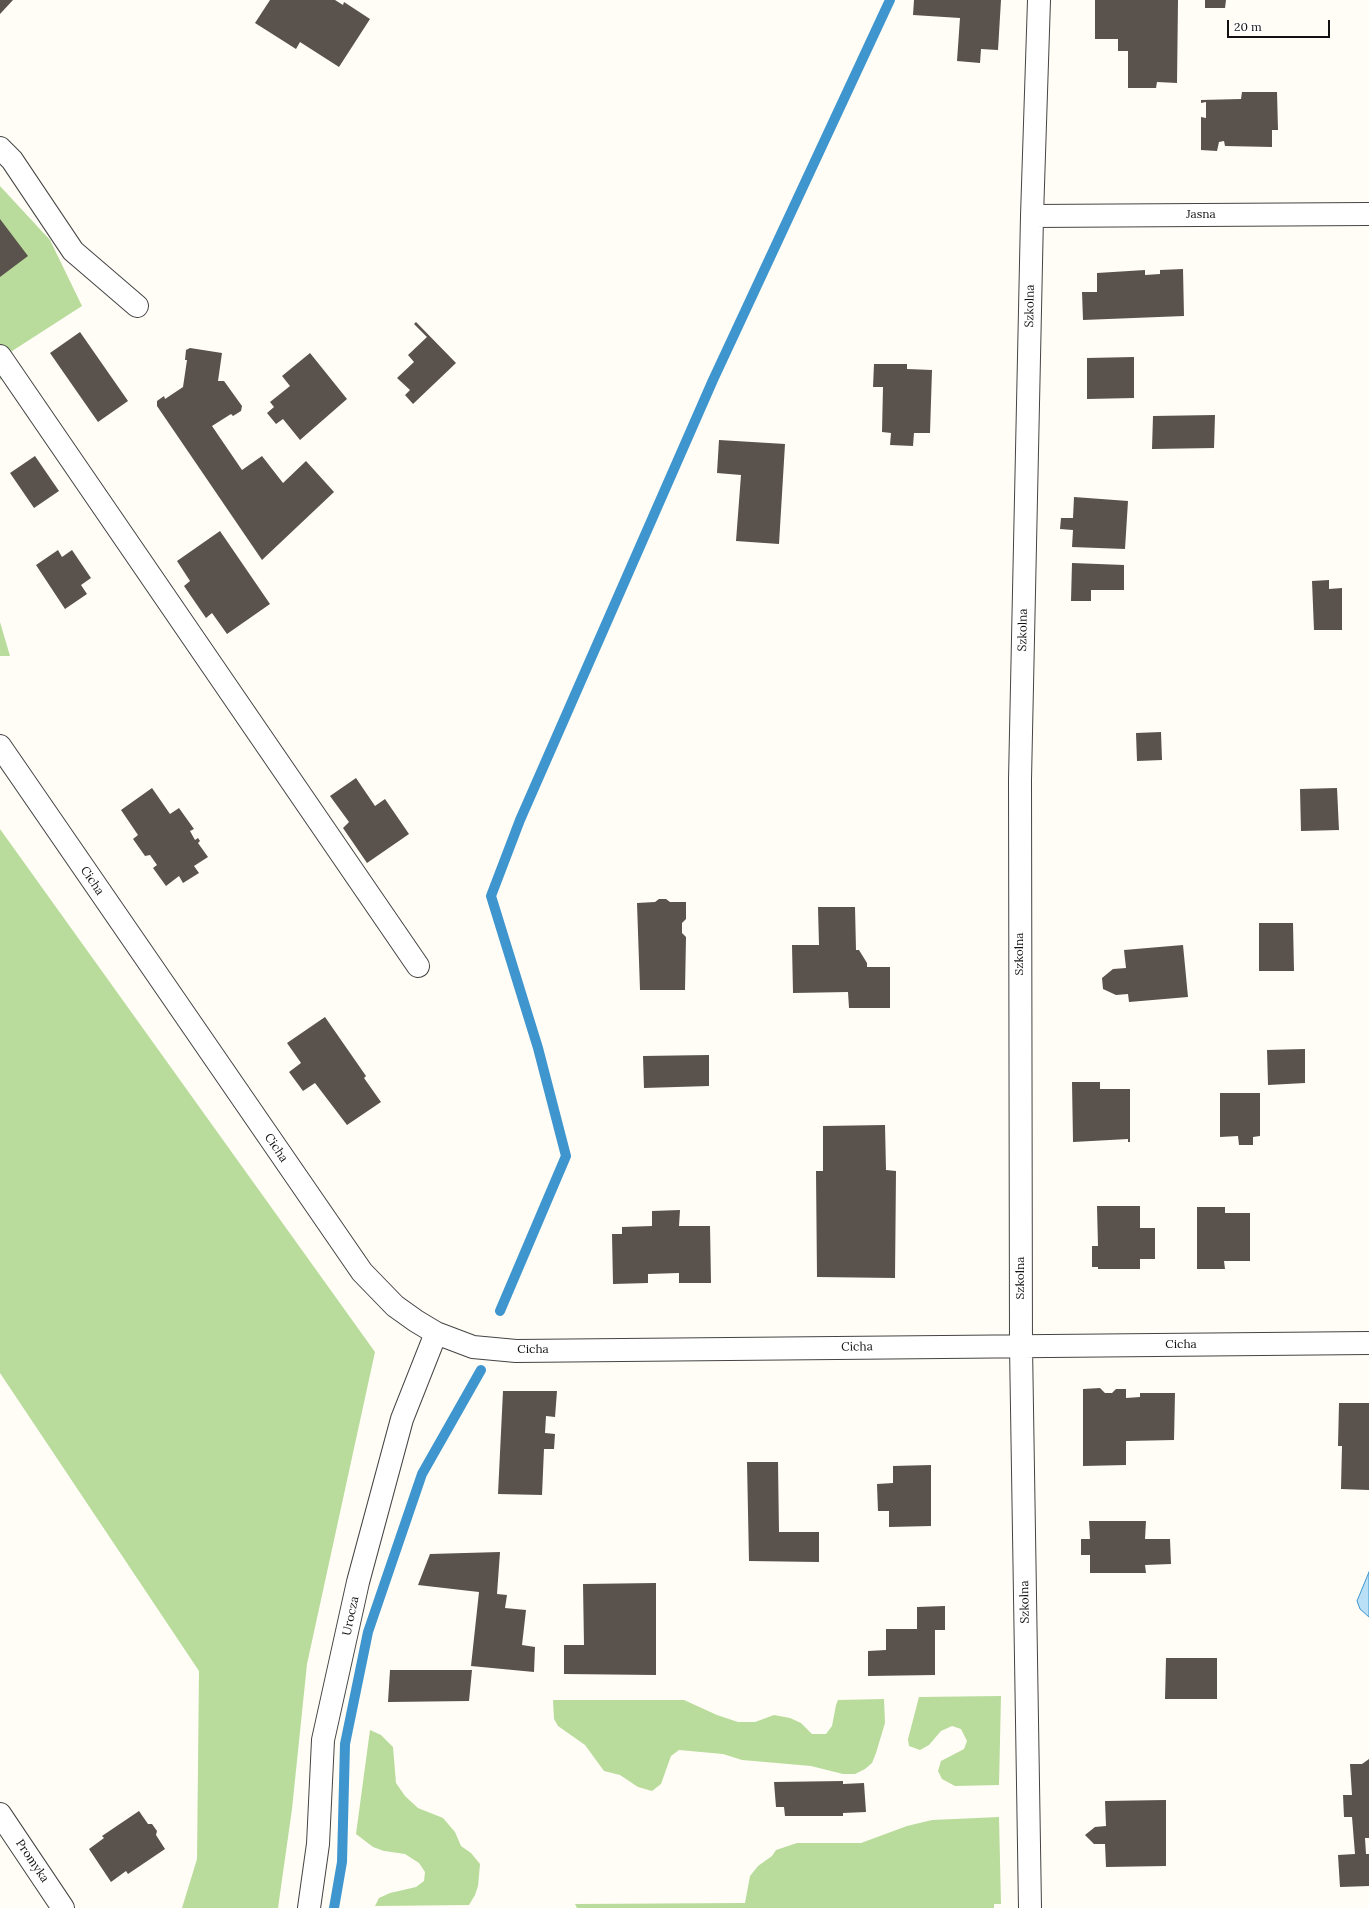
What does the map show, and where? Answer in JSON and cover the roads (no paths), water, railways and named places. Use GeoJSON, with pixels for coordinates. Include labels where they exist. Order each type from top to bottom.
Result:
{"type":"FeatureCollection","features":[{"type":"Feature","properties":{"kind":"street","name":"Szkolna"},"geometry":{"type":"LineString","coordinates":[[1030,1908],[1021,1346],[1020,779],[1032,216],[1039,0]]}},
{"type":"Feature","properties":{"kind":"street"},"geometry":{"type":"LineString","coordinates":[[0,148],[12,160],[73,251],[138,306]]}},
{"type":"Feature","properties":{"kind":"street","name":"Jasna"},"geometry":{"type":"LineString","coordinates":[[1032,216],[1369,214]]}},
{"type":"Feature","properties":{"kind":"street"},"geometry":{"type":"LineString","coordinates":[[0,356],[418,966]]}},
{"type":"Feature","properties":{"kind":"street","name":"Cicha"},"geometry":{"type":"LineString","coordinates":[[0,746],[362,1272],[395,1306],[436,1333],[472,1347],[516,1351],[1369,1343]]}},
{"type":"Feature","properties":{"kind":"street","name":"Urocza"},"geometry":{"type":"LineString","coordinates":[[308,1908],[318,1844],[323,1740],[356,1590],[402,1419],[436,1333]]}},
{"type":"Feature","properties":{"kind":"street","name":"Promyka"},"geometry":{"type":"LineString","coordinates":[[0,1814],[63,1908]]}},
{"type":"Feature","properties":{"kind":"water"},"geometry":{"type":"Polygon","coordinates":[[[1369,1572],[1369,1617],[1360,1609],[1357,1601],[1369,1572]]]}},
{"type":"Feature","properties":{"kind":"waterway"},"geometry":{"type":"LineString","coordinates":[[500,1311],[566,1156],[538,1048],[491,896],[520,820],[713,380],[890,0]]}},
{"type":"Feature","properties":{"kind":"waterway"},"geometry":{"type":"LineString","coordinates":[[334,1908],[342,1862],[345,1744],[368,1632],[422,1474],[481,1370]]}}]}
